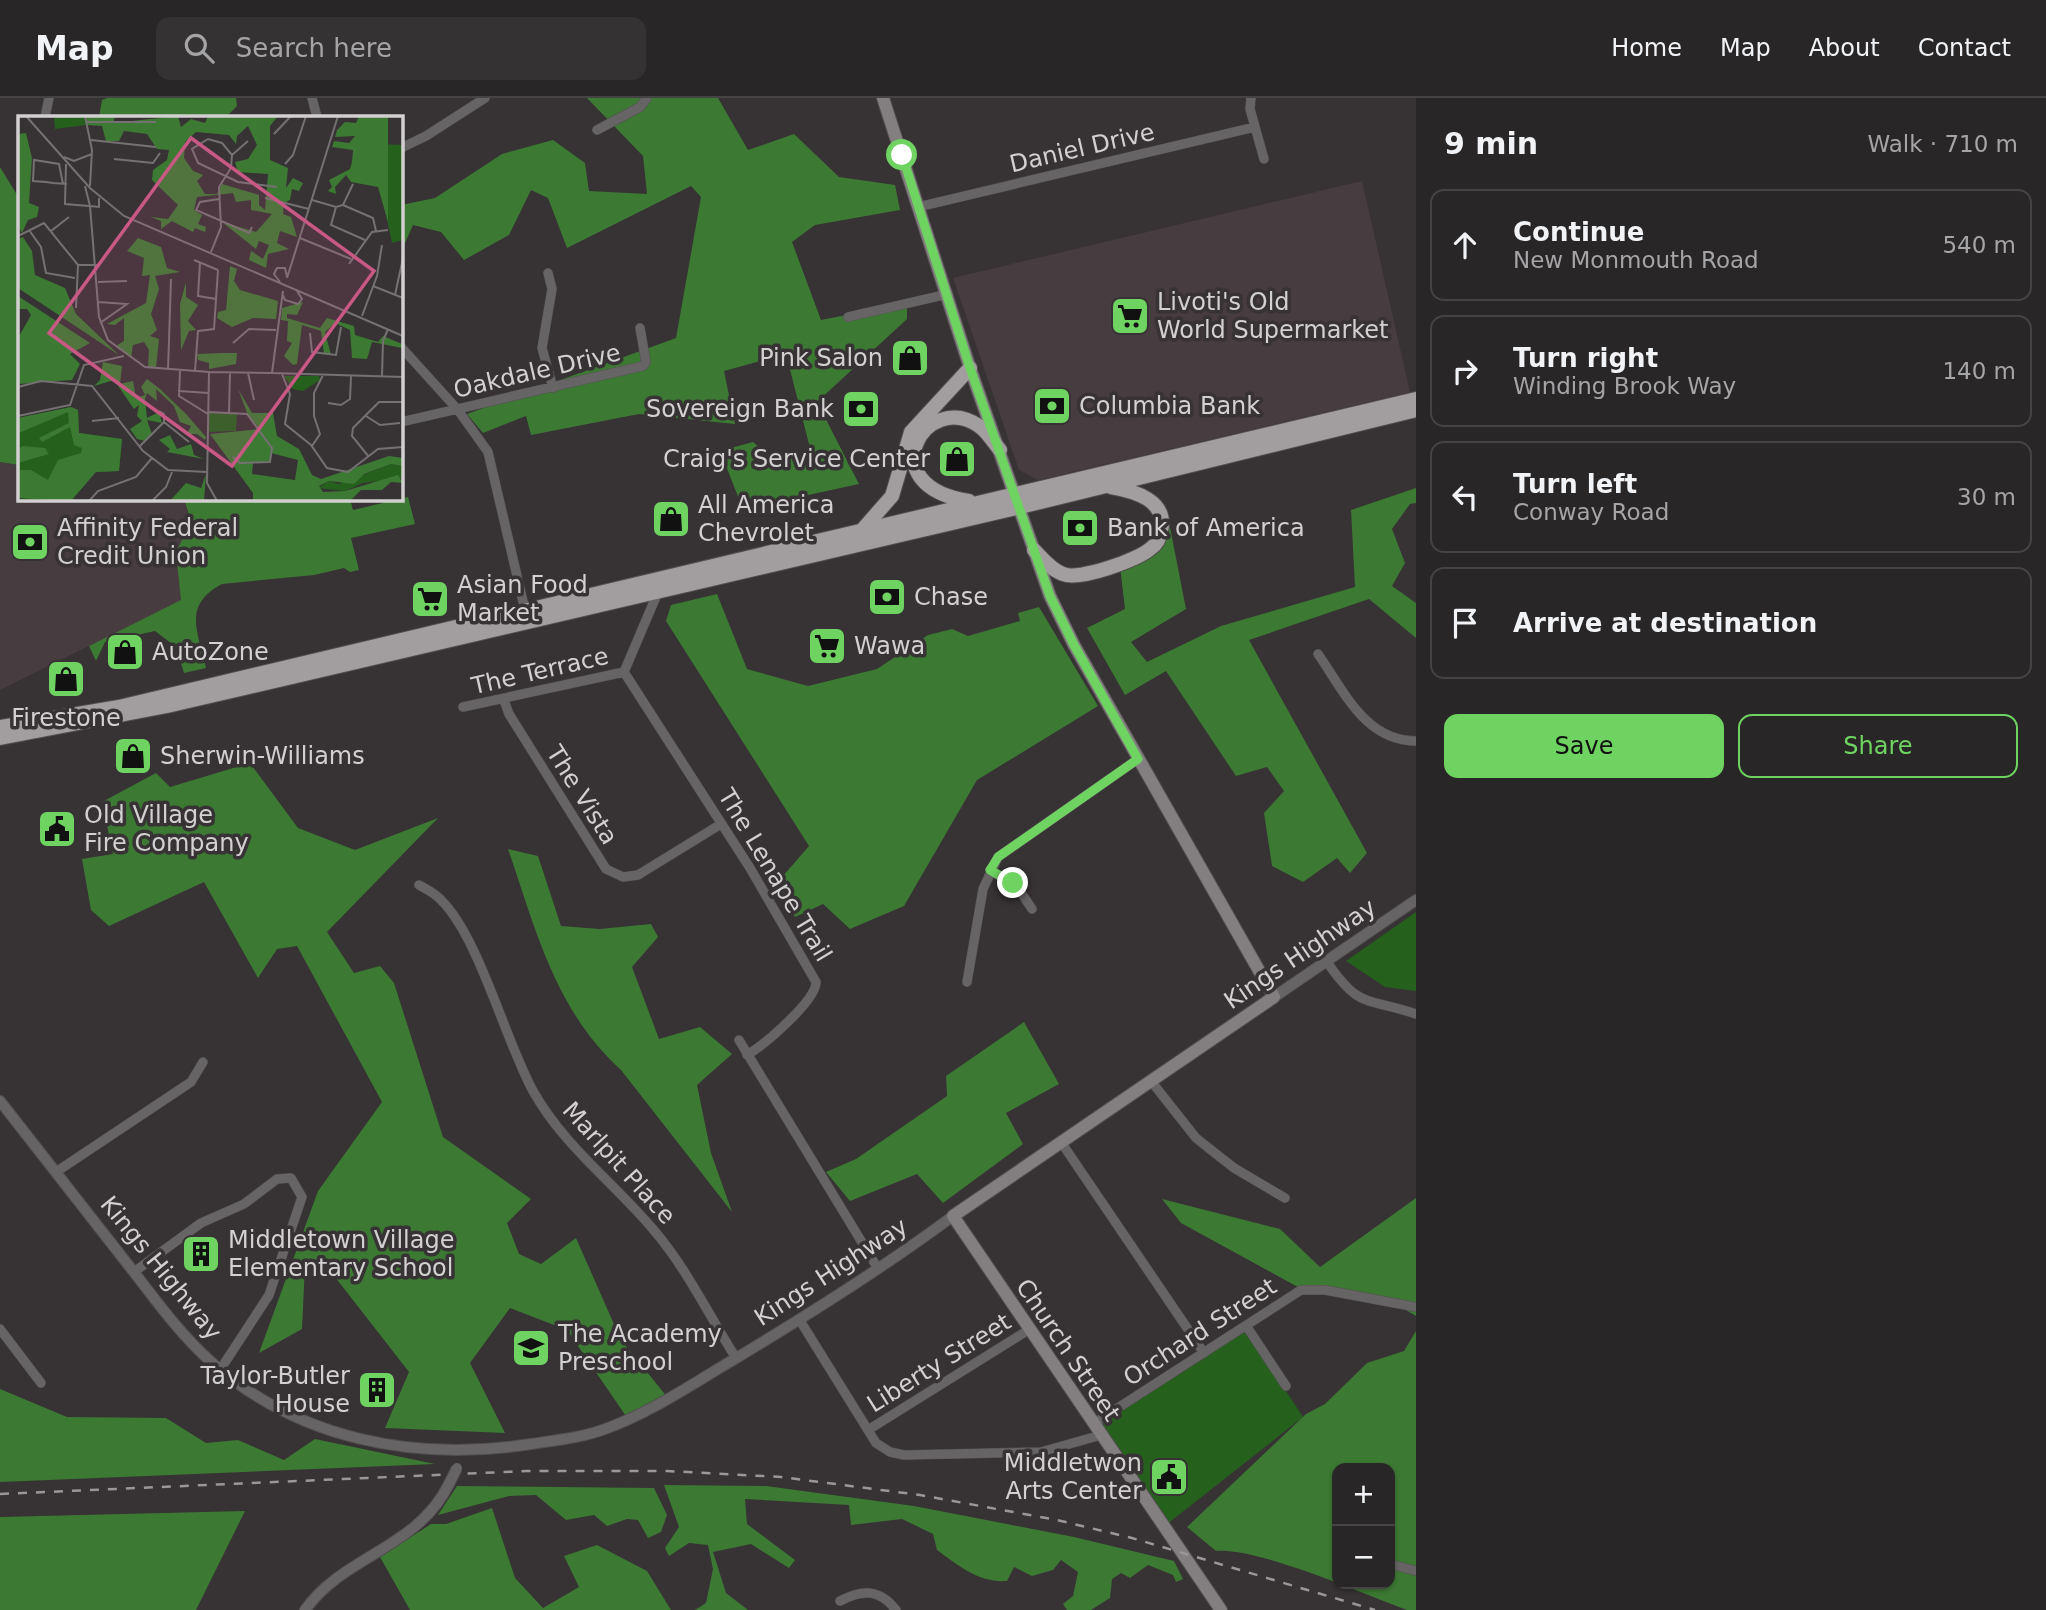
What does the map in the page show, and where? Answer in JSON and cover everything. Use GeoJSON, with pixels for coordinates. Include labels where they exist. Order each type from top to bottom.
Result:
{"type":"FeatureCollection","features":[{"type":"Feature","properties":{"kind":"highway"},"geometry":{"type":"LineString","coordinates":[[862,530],[891,496],[911,432],[970,368]]}},
{"type":"Feature","properties":{"kind":"highway"},"geometry":{"type":"LineString","coordinates":[[0,738],[167,706],[658,592],[1416,399]]}},
{"type":"Feature","properties":{"kind":"highway"},"geometry":{"type":"LineString","coordinates":[[1000,450],[981,426],[954,416],[929,425],[916,443],[916,470],[925,485],[944,498],[977,502],[1018,500],[1103,486],[1416,410]]}},
{"type":"Feature","properties":{"kind":"highway"},"geometry":{"type":"LineString","coordinates":[[1034,550],[1049,565],[1069,575],[1112,566],[1150,550],[1158,539],[1162,525],[1155,506],[1133,490],[1103,486]]}},
{"type":"Feature","properties":{"kind":"highway"},"geometry":{"type":"LineString","coordinates":[[0,727],[119,707],[977,502]]}},
{"type":"Feature","properties":{"kind":"main road"},"geometry":{"type":"LineString","coordinates":[[884,98],[970,368],[1034,550],[1064,626],[1274,997]]}},
{"type":"Feature","properties":{"kind":"main road","name":"Kings Highway"},"geometry":{"type":"LineString","coordinates":[[953,1216],[1274,997]]}},
{"type":"Feature","properties":{"kind":"main road","name":"Church Street"},"geometry":{"type":"LineString","coordinates":[[953,1216],[1221,1610]]}},
{"type":"Feature","properties":{"kind":"street"},"geometry":{"type":"LineString","coordinates":[[45,116],[49,98]]}},
{"type":"Feature","properties":{"kind":"street"},"geometry":{"type":"LineString","coordinates":[[312,98],[317,116]]}},
{"type":"Feature","properties":{"kind":"street"},"geometry":{"type":"LineString","coordinates":[[402,148],[426,136],[485,98]]}},
{"type":"Feature","properties":{"kind":"street"},"geometry":{"type":"LineString","coordinates":[[597,130],[640,107],[647,98]]}},
{"type":"Feature","properties":{"kind":"street"},"geometry":{"type":"LineString","coordinates":[[1251,98],[1255,127],[1264,159]]}},
{"type":"Feature","properties":{"kind":"street","name":"Daniel Drive"},"geometry":{"type":"LineString","coordinates":[[918,206],[1255,127]]}},
{"type":"Feature","properties":{"kind":"street"},"geometry":{"type":"LineString","coordinates":[[548,273],[552,289],[542,348],[553,388]]}},
{"type":"Feature","properties":{"kind":"street"},"geometry":{"type":"LineString","coordinates":[[848,317],[948,294]]}},
{"type":"Feature","properties":{"kind":"street","name":"Oakdale Drive"},"geometry":{"type":"LineString","coordinates":[[402,422],[645,365],[640,328]]}},
{"type":"Feature","properties":{"kind":"street"},"geometry":{"type":"LineString","coordinates":[[402,347],[481,438],[491,463],[524,610]]}},
{"type":"Feature","properties":{"kind":"street"},"geometry":{"type":"LineString","coordinates":[[624,672],[658,592]]}},
{"type":"Feature","properties":{"kind":"street"},"geometry":{"type":"LineString","coordinates":[[1318,654],[1371,727],[1396,740],[1416,741]]}},
{"type":"Feature","properties":{"kind":"street","name":"The Terrace"},"geometry":{"type":"LineString","coordinates":[[463,708],[624,672]]}},
{"type":"Feature","properties":{"kind":"street","name":"The Lenape Trail"},"geometry":{"type":"LineString","coordinates":[[624,672],[807,961],[817,982],[813,994],[762,1046],[747,1055]]}},
{"type":"Feature","properties":{"kind":"street","name":"The Vista"},"geometry":{"type":"LineString","coordinates":[[504,700],[509,714],[606,869],[615,875],[638,875],[721,824]]}},
{"type":"Feature","properties":{"kind":"street"},"geometry":{"type":"LineString","coordinates":[[967,982],[983,889],[990,870],[1004,851],[1138,759]]}},
{"type":"Feature","properties":{"kind":"street"},"geometry":{"type":"LineString","coordinates":[[990,870],[1018,888],[1032,909]]}},
{"type":"Feature","properties":{"kind":"street","name":"Marlpit Place"},"geometry":{"type":"LineString","coordinates":[[419,885],[442,901],[462,930],[519,1064],[551,1120],[586,1162],[663,1241],[736,1357]]}},
{"type":"Feature","properties":{"kind":"street","name":"Kings Highway"},"geometry":{"type":"LineString","coordinates":[[1274,997],[1416,900]]}},
{"type":"Feature","properties":{"kind":"street"},"geometry":{"type":"LineString","coordinates":[[1327,962],[1357,998],[1416,1014]]}},
{"type":"Feature","properties":{"kind":"street"},"geometry":{"type":"LineString","coordinates":[[738,1040],[877,1267]]}},
{"type":"Feature","properties":{"kind":"street"},"geometry":{"type":"LineString","coordinates":[[56,1172],[191,1082],[203,1062]]}},
{"type":"Feature","properties":{"kind":"street"},"geometry":{"type":"LineString","coordinates":[[1151,1080],[1196,1138],[1234,1168],[1285,1198]]}},
{"type":"Feature","properties":{"kind":"street","name":"Kings Highway"},"geometry":{"type":"LineString","coordinates":[[0,1101],[172,1322],[220,1370],[272,1406],[322,1429],[382,1445],[464,1450],[515,1447],[601,1430],[635,1416],[799,1319],[953,1216]]}},
{"type":"Feature","properties":{"kind":"street"},"geometry":{"type":"LineString","coordinates":[[1061,1142],[1204,1353]]}},
{"type":"Feature","properties":{"kind":"street"},"geometry":{"type":"LineString","coordinates":[[134,1272],[201,1223],[244,1204],[277,1179],[291,1178],[302,1197],[269,1295],[220,1370]]}},
{"type":"Feature","properties":{"kind":"street","name":"Orchard Street"},"geometry":{"type":"LineString","coordinates":[[868,1430],[876,1443],[890,1452],[904,1455],[1041,1452],[1097,1430],[1204,1353],[1301,1290],[1325,1290],[1416,1307]]}},
{"type":"Feature","properties":{"kind":"street"},"geometry":{"type":"LineString","coordinates":[[799,1319],[868,1430]]}},
{"type":"Feature","properties":{"kind":"street"},"geometry":{"type":"LineString","coordinates":[[1247,1327],[1286,1386]]}},
{"type":"Feature","properties":{"kind":"street"},"geometry":{"type":"LineString","coordinates":[[0,1329],[41,1383]]}},
{"type":"Feature","properties":{"kind":"street","name":"Liberty Street"},"geometry":{"type":"LineString","coordinates":[[868,1430],[1030,1329]]}},
{"type":"Feature","properties":{"kind":"street"},"geometry":{"type":"LineString","coordinates":[[305,1610],[338,1578],[419,1526],[438,1504],[464,1450]]}},
{"type":"Feature","properties":{"kind":"street"},"geometry":{"type":"LineString","coordinates":[[1395,1565],[1416,1571]]}},
{"type":"Feature","properties":{"kind":"street"},"geometry":{"type":"LineString","coordinates":[[840,1601],[864,1591],[880,1594],[896,1610]]}},
{"type":"Feature","properties":{"kind":"shaded area"},"geometry":{"type":"Polygon","coordinates":[[[1362,181],[1410,392],[1038,480],[1019,470],[953,278],[1362,181]]]}},
{"type":"Feature","properties":{"kind":"shaded area"},"geometry":{"type":"Polygon","coordinates":[[[0,462],[18,465],[18,500],[184,500],[191,521],[176,552],[182,600],[0,690],[0,462]]]}},
{"type":"Feature","properties":{"kind":"green space"},"geometry":{"type":"Polygon","coordinates":[[[236,98],[237,106],[227,116],[99,116],[102,100],[236,98]]]}},
{"type":"Feature","properties":{"kind":"green space"},"geometry":{"type":"Polygon","coordinates":[[[587,98],[718,98],[748,150],[794,134],[839,177],[895,185],[900,210],[815,225],[792,242],[821,320],[907,303],[907,319],[817,402],[859,484],[743,509],[720,451],[753,442],[774,460],[811,452],[786,354],[724,371],[735,424],[639,414],[531,435],[526,416],[483,433],[467,414],[676,338],[701,197],[691,186],[567,248],[548,198],[531,190],[509,235],[464,260],[441,232],[413,225],[402,250],[402,205],[435,198],[502,154],[553,140],[585,163],[589,191],[647,194],[643,156],[587,98]]]}},
{"type":"Feature","properties":{"kind":"green space"},"geometry":{"type":"Polygon","coordinates":[[[0,167],[18,196],[18,465],[0,462],[0,167]]]}},
{"type":"Feature","properties":{"kind":"green space"},"geometry":{"type":"Polygon","coordinates":[[[1416,488],[1416,503],[1410,504],[1392,529],[1405,563],[1392,586],[1416,603],[1416,638],[1369,599],[1249,640],[1367,853],[1350,873],[1337,858],[1303,882],[1272,866],[1264,813],[1284,791],[1267,767],[1236,776],[1166,671],[1125,695],[1087,628],[1125,609],[1120,566],[1169,522],[1186,609],[1131,642],[1147,662],[1221,626],[1355,587],[1351,510],[1416,488]]]}},
{"type":"Feature","properties":{"kind":"green space"},"geometry":{"type":"Polygon","coordinates":[[[408,497],[415,524],[351,538],[359,570],[350,572],[344,568],[314,575],[222,584],[210,592],[201,601],[196,620],[206,668],[184,673],[176,647],[155,631],[105,642],[96,661],[89,646],[181,600],[176,552],[191,521],[184,500],[350,500],[353,510],[408,497]]]}},
{"type":"Feature","properties":{"kind":"green space"},"geometry":{"type":"Polygon","coordinates":[[[717,594],[747,669],[808,686],[877,669],[928,635],[952,629],[968,636],[1020,621],[1018,613],[1039,607],[1098,706],[977,780],[904,906],[850,929],[823,904],[795,917],[776,884],[809,846],[666,621],[671,605],[717,594]]]}},
{"type":"Feature","properties":{"kind":"green space"},"geometry":{"type":"Polygon","coordinates":[[[250,763],[298,828],[355,850],[438,818],[327,932],[354,973],[380,966],[394,983],[443,1137],[531,1199],[507,1223],[519,1254],[541,1264],[576,1238],[621,1340],[668,1398],[628,1419],[567,1330],[510,1308],[470,1363],[505,1433],[385,1428],[409,1372],[321,1259],[305,1266],[302,1329],[259,1353],[318,1191],[382,1102],[297,946],[277,949],[258,978],[204,882],[109,926],[91,910],[82,859],[113,854],[102,802],[156,773],[170,787],[250,763]]]}},
{"type":"Feature","properties":{"kind":"green space"},"geometry":{"type":"Polygon","coordinates":[[[508,849],[538,856],[561,926],[600,929],[651,924],[658,937],[632,967],[659,1039],[700,1027],[732,1054],[697,1085],[711,1153],[732,1212],[621,1070],[598,1047],[579,1022],[550,967],[508,849]]]}},
{"type":"Feature","properties":{"kind":"green space"},"geometry":{"type":"Polygon","coordinates":[[[1416,912],[1416,991],[1385,987],[1346,961],[1416,912]]]}},
{"type":"Feature","properties":{"kind":"green space"},"geometry":{"type":"Polygon","coordinates":[[[1024,1022],[1059,1084],[1006,1113],[1023,1144],[943,1203],[917,1174],[850,1201],[826,1172],[856,1159],[947,1096],[946,1076],[1024,1022]]]}},
{"type":"Feature","properties":{"kind":"green space"},"geometry":{"type":"Polygon","coordinates":[[[1416,1198],[1416,1316],[1385,1298],[1307,1292],[1181,1223],[1162,1199],[1280,1229],[1320,1267],[1416,1198]]]}},
{"type":"Feature","properties":{"kind":"green space"},"geometry":{"type":"Polygon","coordinates":[[[1245,1328],[1303,1417],[1166,1525],[1095,1427],[1245,1328]]]}},
{"type":"Feature","properties":{"kind":"green space"},"geometry":{"type":"Polygon","coordinates":[[[1416,1331],[1416,1610],[1407,1610],[1353,1589],[1395,1589],[1395,1463],[1332,1463],[1332,1581],[1257,1556],[1216,1551],[1187,1527],[1306,1414],[1325,1404],[1367,1363],[1404,1351],[1416,1331]]]}},
{"type":"Feature","properties":{"kind":"green space"},"geometry":{"type":"Polygon","coordinates":[[[0,1389],[67,1417],[166,1418],[206,1443],[238,1440],[284,1460],[315,1439],[435,1464],[0,1482],[0,1389]]]}},
{"type":"Feature","properties":{"kind":"green space"},"geometry":{"type":"Polygon","coordinates":[[[664,1485],[766,1486],[914,1506],[1074,1537],[1174,1561],[1183,1579],[1176,1582],[1173,1575],[1148,1565],[1130,1578],[1121,1573],[1112,1579],[1110,1598],[1091,1610],[1067,1610],[1063,1604],[1073,1596],[1078,1572],[1061,1560],[1053,1570],[1032,1576],[1014,1567],[1007,1581],[997,1581],[978,1576],[953,1562],[937,1550],[933,1534],[902,1519],[851,1525],[849,1505],[745,1499],[747,1524],[795,1560],[789,1568],[751,1544],[713,1552],[726,1593],[748,1610],[695,1610],[706,1603],[713,1569],[708,1545],[689,1543],[669,1556],[665,1548],[679,1527],[664,1485]]]}},
{"type":"Feature","properties":{"kind":"green space"},"geometry":{"type":"Polygon","coordinates":[[[457,1486],[654,1488],[667,1515],[661,1532],[648,1538],[638,1520],[627,1519],[607,1526],[594,1515],[566,1520],[536,1495],[509,1496],[438,1515],[457,1486]]]}},
{"type":"Feature","properties":{"kind":"green space"},"geometry":{"type":"Polygon","coordinates":[[[492,1508],[515,1578],[543,1608],[579,1587],[564,1556],[597,1545],[647,1571],[671,1610],[410,1610],[380,1557],[431,1524],[446,1524],[492,1508]]]}},
{"type":"Feature","properties":{"kind":"green space"},"geometry":{"type":"Polygon","coordinates":[[[245,1511],[196,1610],[0,1610],[0,1517],[245,1511]]]}},
{"type":"Feature","properties":{"kind":"railway"},"geometry":{"type":"LineString","coordinates":[[0,1494],[527,1471],[667,1471],[781,1477],[920,1495],[1057,1520],[1132,1538],[1375,1610]]}},
{"type":"Feature","properties":{"kind":"place","name":"Livoti's Old World Supermarket"},"geometry":{"type":"Point","coordinates":[1130,316]}},
{"type":"Feature","properties":{"kind":"place","name":"Pink Salon"},"geometry":{"type":"Point","coordinates":[910,358]}},
{"type":"Feature","properties":{"kind":"place","name":"Columbia Bank"},"geometry":{"type":"Point","coordinates":[1052,406]}},
{"type":"Feature","properties":{"kind":"place","name":"Sovereign Bank"},"geometry":{"type":"Point","coordinates":[861,409]}},
{"type":"Feature","properties":{"kind":"place","name":"Craig's Service Center"},"geometry":{"type":"Point","coordinates":[957,459]}},
{"type":"Feature","properties":{"kind":"place","name":"All America Chevrolet"},"geometry":{"type":"Point","coordinates":[671,519]}},
{"type":"Feature","properties":{"kind":"place","name":"Bank of America"},"geometry":{"type":"Point","coordinates":[1080,528]}},
{"type":"Feature","properties":{"kind":"place","name":"Affinity Federal Credit Union"},"geometry":{"type":"Point","coordinates":[30,542]}},
{"type":"Feature","properties":{"kind":"place","name":"Chase"},"geometry":{"type":"Point","coordinates":[887,597]}},
{"type":"Feature","properties":{"kind":"place","name":"Asian Food Market"},"geometry":{"type":"Point","coordinates":[430,599]}},
{"type":"Feature","properties":{"kind":"place","name":"Wawa"},"geometry":{"type":"Point","coordinates":[827,646]}},
{"type":"Feature","properties":{"kind":"place","name":"AutoZone"},"geometry":{"type":"Point","coordinates":[125,652]}},
{"type":"Feature","properties":{"kind":"place","name":"Firestone"},"geometry":{"type":"Point","coordinates":[66,679]}},
{"type":"Feature","properties":{"kind":"place","name":"Sherwin-Williams"},"geometry":{"type":"Point","coordinates":[133,756]}},
{"type":"Feature","properties":{"kind":"place","name":"Old Village Fire Company"},"geometry":{"type":"Point","coordinates":[57,829]}},
{"type":"Feature","properties":{"kind":"place","name":"Middletown Village Elementary School"},"geometry":{"type":"Point","coordinates":[201,1254]}},
{"type":"Feature","properties":{"kind":"place","name":"The Academy Preschool"},"geometry":{"type":"Point","coordinates":[531,1348]}},
{"type":"Feature","properties":{"kind":"place","name":"Taylor-Butler House"},"geometry":{"type":"Point","coordinates":[377,1390]}},
{"type":"Feature","properties":{"kind":"place","name":"Middletwon Arts Center"},"geometry":{"type":"Point","coordinates":[1169,1477]}},
{"type":"Feature","properties":{"kind":"route"},"geometry":{"type":"LineString","coordinates":[[902,155],[970,368],[1050,596],[1074,645],[1138,759],[1004,851],[990,870],[1013,883]]}}]}
